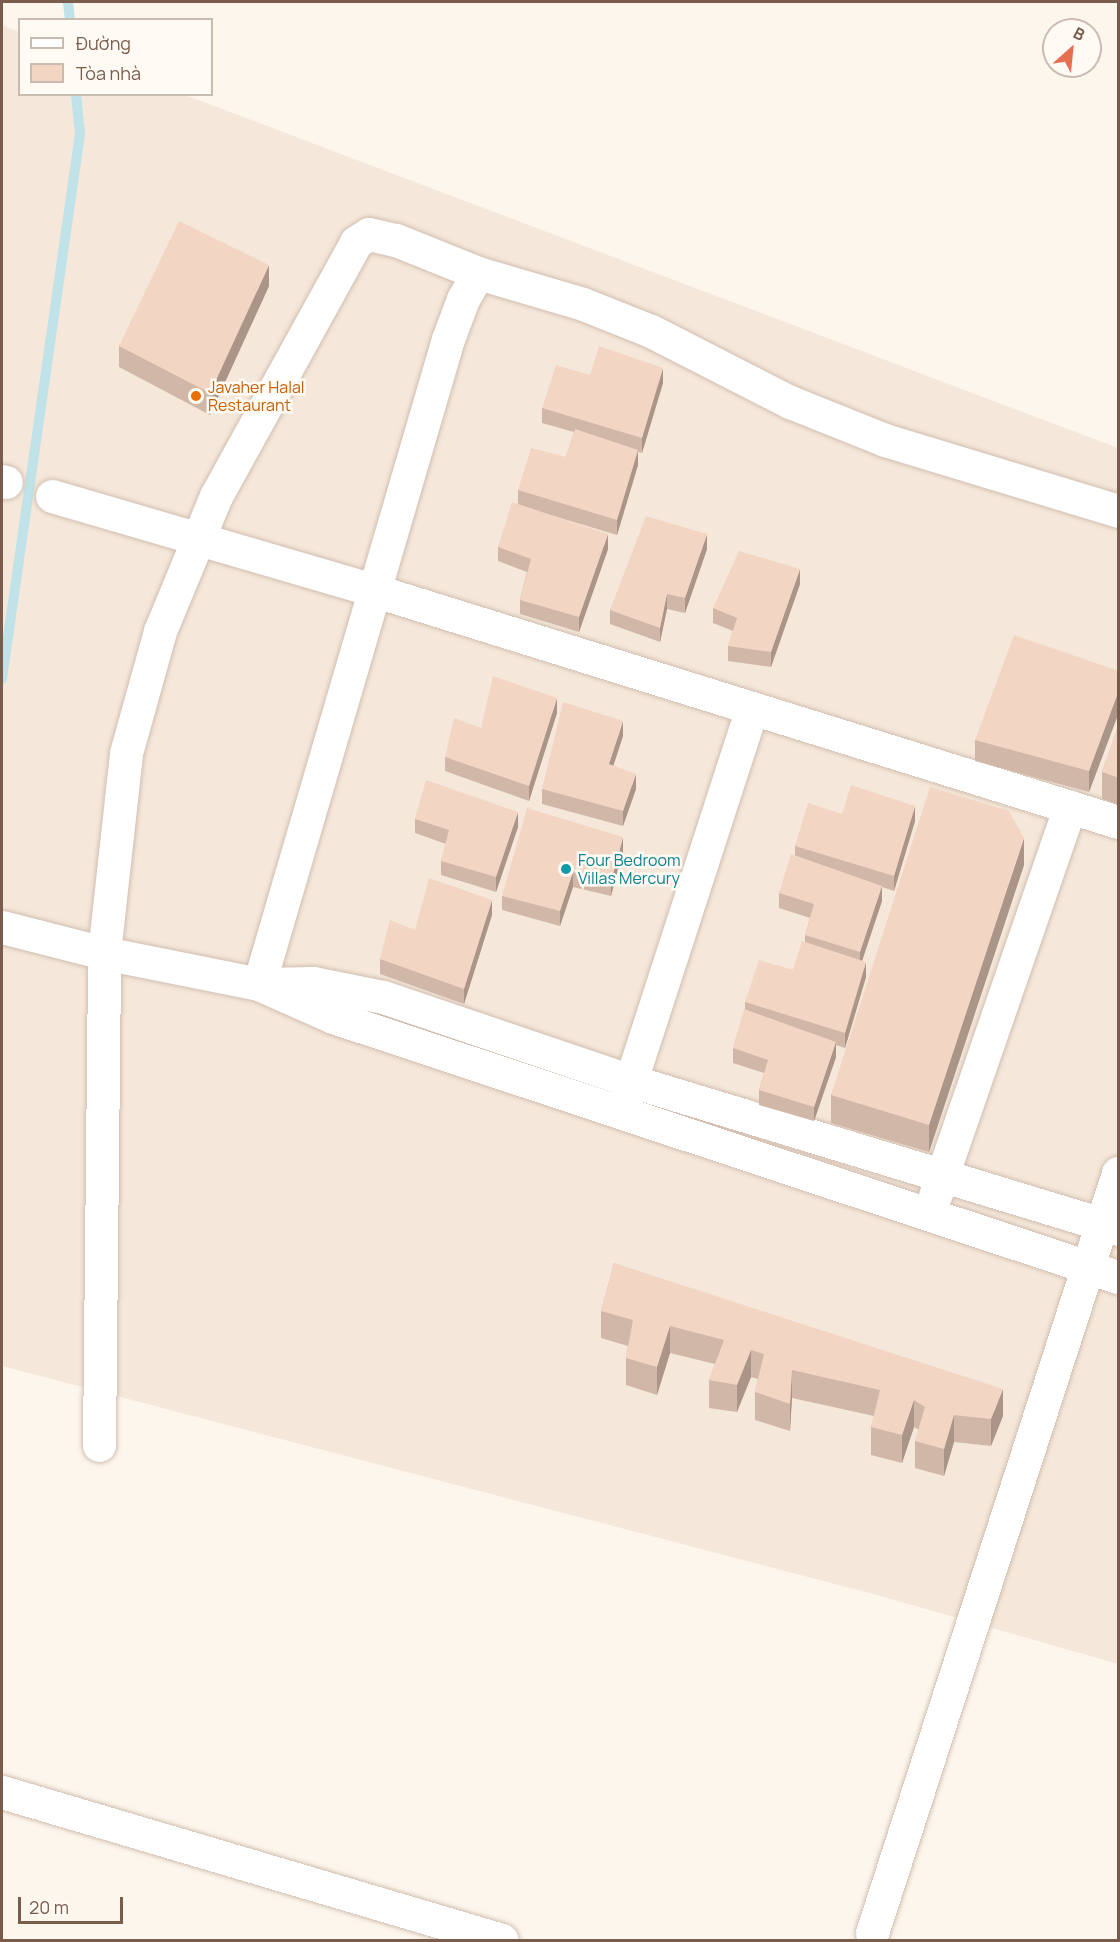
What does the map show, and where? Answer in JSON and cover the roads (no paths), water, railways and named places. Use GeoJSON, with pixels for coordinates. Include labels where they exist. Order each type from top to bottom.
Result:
{"type":"FeatureCollection","features":[{"type":"Feature","properties":{"kind":"street"},"geometry":{"type":"LineString","coordinates":[[99,1445],[104,953],[126,753],[160,631],[216,496],[356,242],[369,234],[396,240],[478,273],[583,304],[651,331],[726,372],[885,440],[1119,511]]}},
{"type":"Feature","properties":{"kind":"street"},"geometry":{"type":"LineString","coordinates":[[259,984],[448,339],[463,299],[478,273]]}},
{"type":"Feature","properties":{"kind":"street"},"geometry":{"type":"LineString","coordinates":[[51,496],[376,591],[751,710],[1119,822]]}},
{"type":"Feature","properties":{"kind":"street"},"geometry":{"type":"LineString","coordinates":[[621,1112],[751,710]]}},
{"type":"Feature","properties":{"kind":"street"},"geometry":{"type":"LineString","coordinates":[[930,1212],[1070,807]]}},
{"type":"Feature","properties":{"kind":"street"},"geometry":{"type":"LineString","coordinates":[[7,928],[104,953],[259,984],[313,983],[383,997],[631,1081],[1110,1226]]}},
{"type":"Feature","properties":{"kind":"street"},"geometry":{"type":"LineString","coordinates":[[259,984],[293,1002],[333,1017],[930,1212],[1119,1277]]}},
{"type":"Feature","properties":{"kind":"street"},"geometry":{"type":"LineString","coordinates":[[872,1933],[1087,1266],[1110,1226],[1119,1173]]}},
{"type":"Feature","properties":{"kind":"street"},"geometry":{"type":"LineString","coordinates":[[2,1792],[40,1801],[502,1941]]}},
{"type":"Feature","properties":{"kind":"waterway"},"geometry":{"type":"LineString","coordinates":[[68,2],[70,18]]}},
{"type":"Feature","properties":{"kind":"waterway"},"geometry":{"type":"LineString","coordinates":[[2,679],[80,134],[76,96]]}},
{"type":"Feature","properties":{"kind":"place","name":"Javaher Halal Restaurant"},"geometry":{"type":"Point","coordinates":[196,396]}},
{"type":"Feature","properties":{"kind":"place","name":"Four Bedroom Villas Mercury"},"geometry":{"type":"Point","coordinates":[566,869]}}]}
